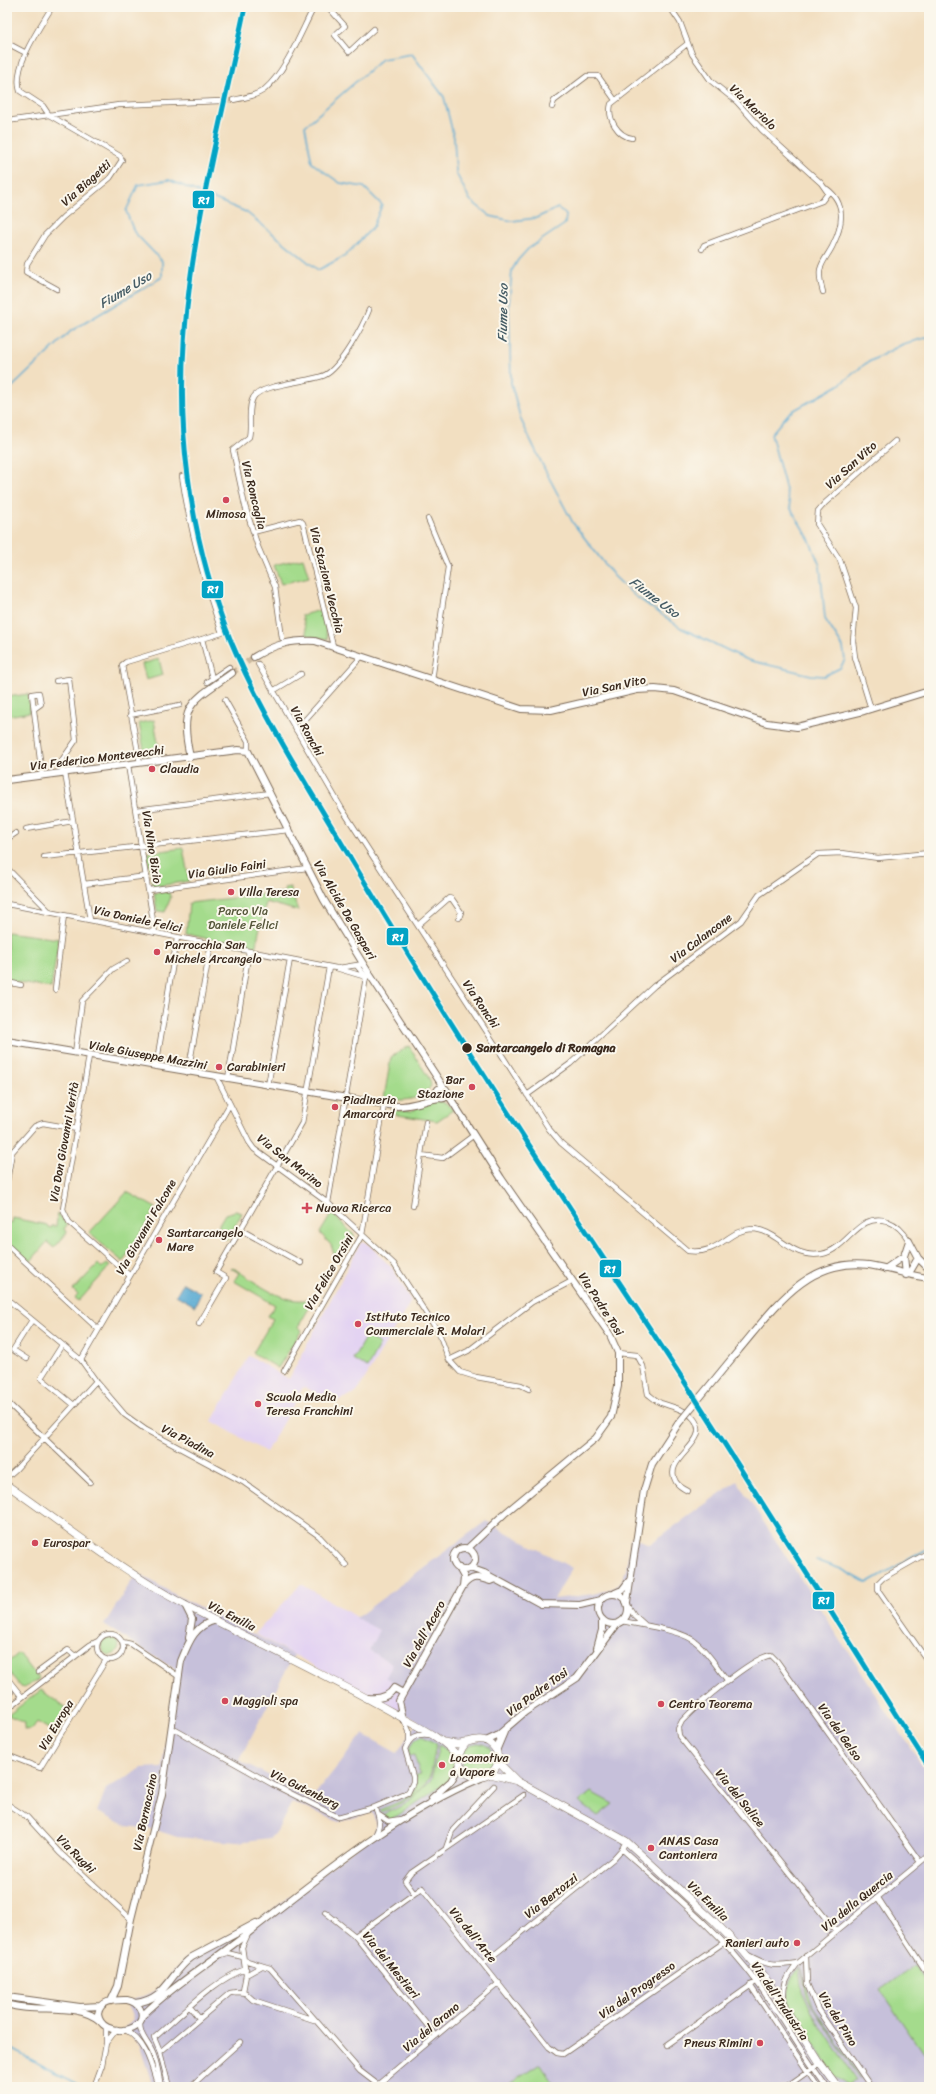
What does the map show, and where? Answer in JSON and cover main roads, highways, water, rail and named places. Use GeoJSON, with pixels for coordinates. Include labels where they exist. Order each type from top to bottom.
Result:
{"type":"FeatureCollection","features":[{"type":"Feature","properties":{"kind":"main road","name":"Via Emilia"},"geometry":{"type":"LineString","coordinates":[[7,1478],[21,1495]]}},
{"type":"Feature","properties":{"kind":"main road","name":"Via Emilia"},"geometry":{"type":"LineString","coordinates":[[7,1485],[105,1556],[185,1605],[368,1698],[443,1742],[459,1761],[468,1775],[481,1778],[490,1774],[517,1781],[626,1841],[686,1894],[744,1952],[764,1976],[820,2063],[838,2087]]}},
{"type":"Feature","properties":{"kind":"main road","name":"Via Emilia"},"geometry":{"type":"LineString","coordinates":[[443,1742],[457,1744],[476,1739],[486,1741],[496,1751],[497,1761],[517,1781]]}},
{"type":"Feature","properties":{"kind":"main road"},"geometry":{"type":"LineString","coordinates":[[459,1761],[463,1746],[468,1742]]}},
{"type":"Feature","properties":{"kind":"main road"},"geometry":{"type":"LineString","coordinates":[[490,1774],[497,1761]]}},
{"type":"Feature","properties":{"kind":"water"},"geometry":{"type":"Polygon","coordinates":[[[183,1283],[201,1293],[195,1306],[176,1295],[183,1283]]]}},
{"type":"Feature","properties":{"kind":"waterway","name":"Fiume Uso"},"geometry":{"type":"LineString","coordinates":[[7,392],[71,331],[162,277],[162,261],[134,232],[126,211],[138,185],[169,180],[246,212],[318,270],[345,256],[373,227],[382,205],[364,187],[340,183],[312,163],[305,126],[382,59],[412,54],[444,97],[454,138],[456,173],[470,200],[490,216],[512,221],[536,218],[558,208],[566,215],[565,224],[528,249],[518,260],[512,270],[509,305],[511,383],[521,420],[573,523],[614,576],[635,596],[681,628],[748,660],[811,675],[824,676],[840,668],[845,660],[843,647],[825,619],[820,566],[809,539],[791,509],[771,434],[789,413],[839,385],[865,364],[903,344],[929,337]]}},
{"type":"Feature","properties":{"kind":"waterway"},"geometry":{"type":"LineString","coordinates":[[816,1560],[841,1569],[867,1583],[929,1548]]}},
{"type":"Feature","properties":{"kind":"waterway"},"geometry":{"type":"LineString","coordinates":[[7,2047],[78,2084]]}},
{"type":"Feature","properties":{"kind":"tunnel"},"geometry":{"type":"LineString","coordinates":[[221,101],[233,100]]}},
{"type":"Feature","properties":{"kind":"tunnel"},"geometry":{"type":"LineString","coordinates":[[232,673],[254,657]]}},
{"type":"Feature","properties":{"kind":"place","name":"Mimosa"},"geometry":{"type":"Point","coordinates":[226,500]}},
{"type":"Feature","properties":{"kind":"place","name":"Claudia"},"geometry":{"type":"Point","coordinates":[152,769]}},
{"type":"Feature","properties":{"kind":"place","name":"Villa Teresa"},"geometry":{"type":"Point","coordinates":[231,892]}},
{"type":"Feature","properties":{"kind":"place","name":"Parrocchia San Michele Arcangelo"},"geometry":{"type":"Point","coordinates":[157,952]}},
{"type":"Feature","properties":{"kind":"place","name":"Santarcangelo di Romagna"},"geometry":{"type":"Point","coordinates":[467,1048]}},
{"type":"Feature","properties":{"kind":"place","name":"Carabinieri"},"geometry":{"type":"Point","coordinates":[219,1067]}},
{"type":"Feature","properties":{"kind":"place","name":"Bar Stazione"},"geometry":{"type":"Point","coordinates":[472,1087]}},
{"type":"Feature","properties":{"kind":"place","name":"Piadineria Amarcord"},"geometry":{"type":"Point","coordinates":[335,1107]}},
{"type":"Feature","properties":{"kind":"place","name":"Nuova Ricerca"},"geometry":{"type":"Point","coordinates":[307,1208]}},
{"type":"Feature","properties":{"kind":"place","name":"Santarcangelo Mare"},"geometry":{"type":"Point","coordinates":[159,1240]}},
{"type":"Feature","properties":{"kind":"place","name":"Istituto Tecnico Commerciale R. Molari"},"geometry":{"type":"Point","coordinates":[358,1324]}},
{"type":"Feature","properties":{"kind":"place","name":"Scuola Media Teresa Franchini"},"geometry":{"type":"Point","coordinates":[258,1404]}},
{"type":"Feature","properties":{"kind":"place","name":"Eurospar"},"geometry":{"type":"Point","coordinates":[35,1543]}},
{"type":"Feature","properties":{"kind":"place","name":"Maggioli spa"},"geometry":{"type":"Point","coordinates":[225,1701]}},
{"type":"Feature","properties":{"kind":"place","name":"Centro Teorema"},"geometry":{"type":"Point","coordinates":[661,1704]}},
{"type":"Feature","properties":{"kind":"place","name":"Locomotiva a Vapore"},"geometry":{"type":"Point","coordinates":[442,1765]}},
{"type":"Feature","properties":{"kind":"place","name":"ANAS Casa Cantoniera"},"geometry":{"type":"Point","coordinates":[651,1848]}},
{"type":"Feature","properties":{"kind":"place","name":"Ranieri auto"},"geometry":{"type":"Point","coordinates":[797,1943]}},
{"type":"Feature","properties":{"kind":"place","name":"Pneus Rimini"},"geometry":{"type":"Point","coordinates":[760,2043]}},
{"type":"Feature","properties":{"kind":"park label","name":"Parco Via Daniele Felici"},"geometry":{"type":"Point","coordinates":[243,918]}}]}
